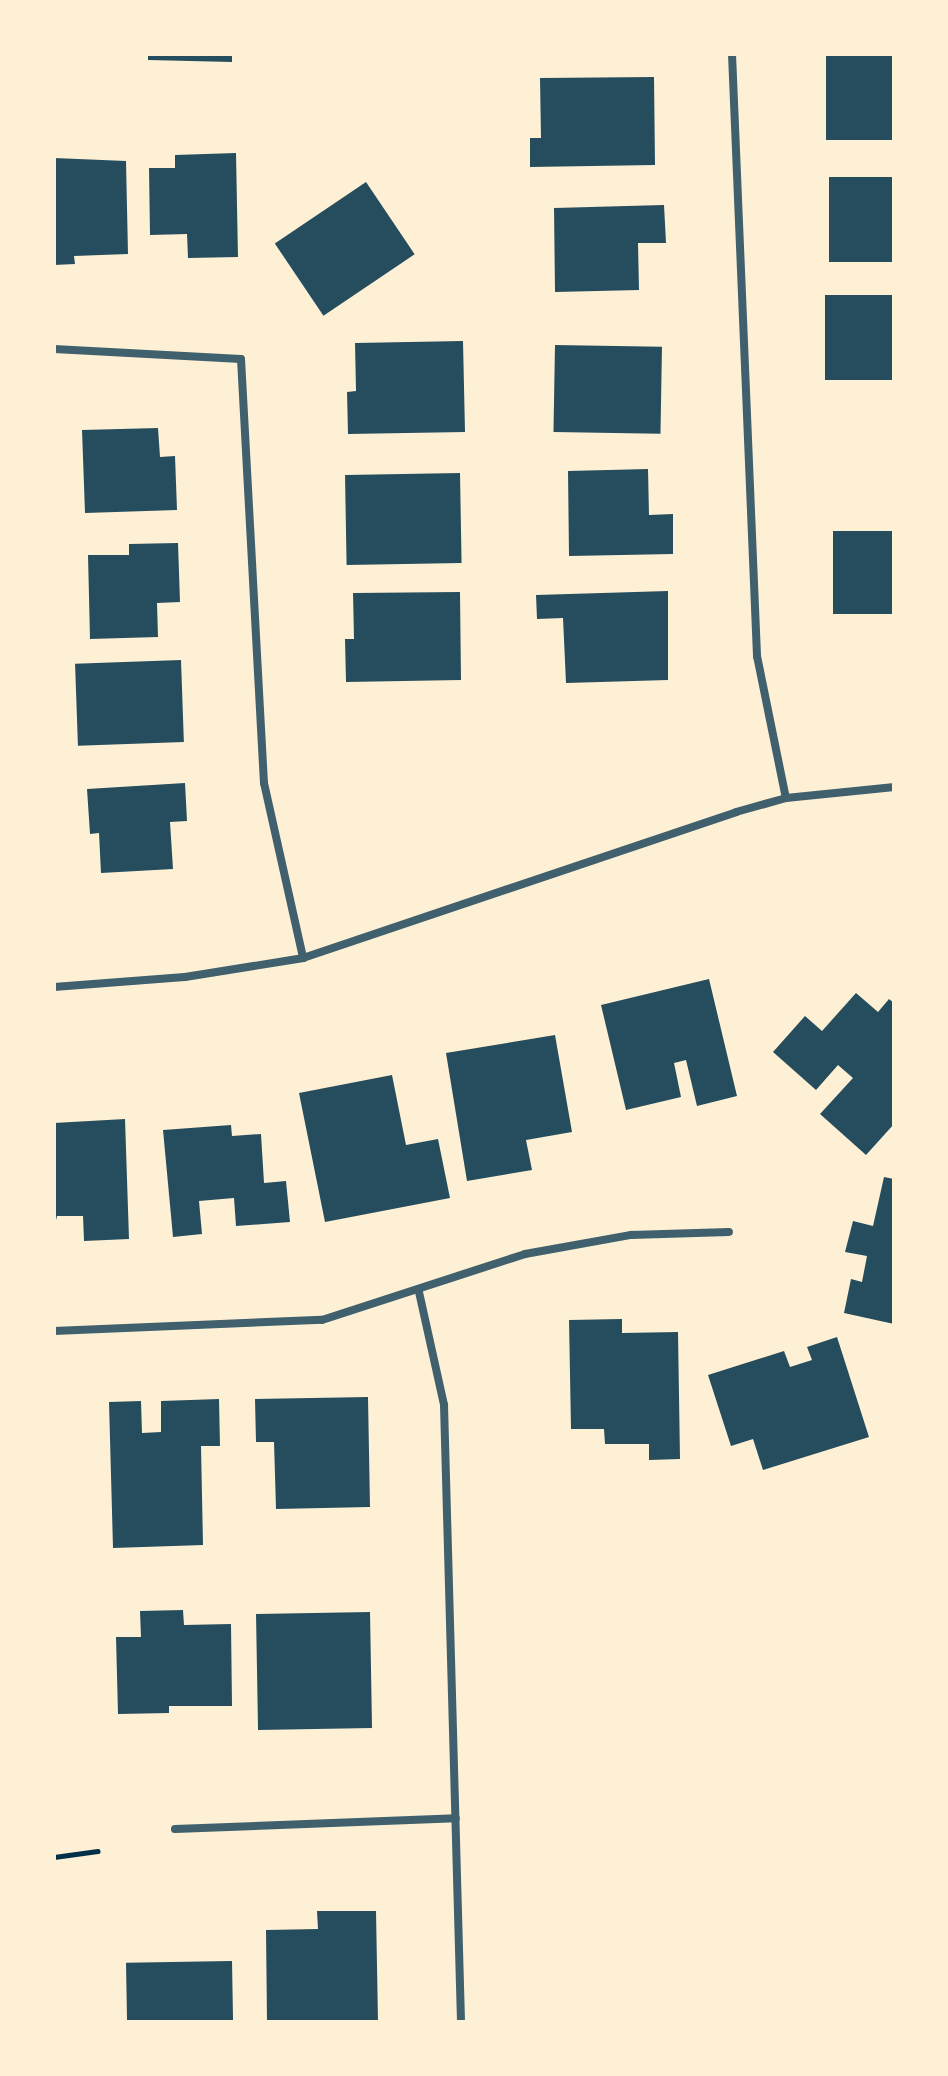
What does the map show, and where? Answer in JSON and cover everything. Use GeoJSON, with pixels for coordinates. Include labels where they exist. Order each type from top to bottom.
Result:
{"type":"FeatureCollection","features":[{"type":"Feature","properties":{"kind":"street"},"geometry":{"type":"LineString","coordinates":[[732,54],[757,656],[786,798]]}},
{"type":"Feature","properties":{"kind":"street"},"geometry":{"type":"LineString","coordinates":[[54,349],[241,359],[264,783],[303,958]]}},
{"type":"Feature","properties":{"kind":"street"},"geometry":{"type":"LineString","coordinates":[[54,987],[185,977],[303,958],[786,798],[894,787]]}},
{"type":"Feature","properties":{"kind":"street"},"geometry":{"type":"LineString","coordinates":[[54,1331],[322,1320],[419,1292],[525,1254],[631,1235],[729,1232]]}},
{"type":"Feature","properties":{"kind":"street"},"geometry":{"type":"LineString","coordinates":[[419,1292],[444,1405],[461,2022]]}},
{"type":"Feature","properties":{"kind":"street"},"geometry":{"type":"LineString","coordinates":[[175,1829],[456,1818]]}},
{"type":"Feature","properties":{"kind":"path"},"geometry":{"type":"LineString","coordinates":[[54,1857],[98,1851]]}},
{"type":"Feature","properties":{"kind":"building"},"geometry":{"type":"Polygon","coordinates":[[[148,54],[232,54],[232,62],[148,60],[148,54]]]}},
{"type":"Feature","properties":{"kind":"building"},"geometry":{"type":"Polygon","coordinates":[[[826,54],[894,54],[894,140],[826,140],[826,54]]]}},
{"type":"Feature","properties":{"kind":"building"},"geometry":{"type":"Polygon","coordinates":[[[654,77],[655,165],[530,167],[530,138],[541,138],[540,78],[654,77]]]}},
{"type":"Feature","properties":{"kind":"building"},"geometry":{"type":"Polygon","coordinates":[[[236,153],[238,257],[188,258],[187,234],[150,235],[149,168],[175,168],[175,155],[236,153]]]}},
{"type":"Feature","properties":{"kind":"building"},"geometry":{"type":"Polygon","coordinates":[[[54,158],[126,161],[128,254],[74,256],[75,264],[54,265],[54,158]]]}},
{"type":"Feature","properties":{"kind":"building"},"geometry":{"type":"Polygon","coordinates":[[[829,177],[894,177],[894,262],[829,262],[829,177]]]}},
{"type":"Feature","properties":{"kind":"building"},"geometry":{"type":"Polygon","coordinates":[[[366,182],[415,254],[323,316],[275,244],[366,182]]]}},
{"type":"Feature","properties":{"kind":"building"},"geometry":{"type":"Polygon","coordinates":[[[664,205],[666,243],[638,243],[639,290],[555,292],[554,208],[664,205]]]}},
{"type":"Feature","properties":{"kind":"building"},"geometry":{"type":"Polygon","coordinates":[[[825,295],[894,295],[894,380],[825,380],[825,295]]]}},
{"type":"Feature","properties":{"kind":"building"},"geometry":{"type":"Polygon","coordinates":[[[463,341],[465,432],[348,434],[347,392],[356,391],[355,343],[463,341]]]}},
{"type":"Feature","properties":{"kind":"building"},"geometry":{"type":"Polygon","coordinates":[[[555,345],[662,347],[660,434],[553,432],[555,345]]]}},
{"type":"Feature","properties":{"kind":"building"},"geometry":{"type":"Polygon","coordinates":[[[158,428],[160,457],[175,456],[177,510],[85,513],[82,430],[158,428]]]}},
{"type":"Feature","properties":{"kind":"building"},"geometry":{"type":"Polygon","coordinates":[[[648,469],[649,515],[673,514],[673,554],[569,556],[568,471],[648,469]]]}},
{"type":"Feature","properties":{"kind":"building"},"geometry":{"type":"Polygon","coordinates":[[[460,473],[462,563],[347,565],[345,475],[460,473]]]}},
{"type":"Feature","properties":{"kind":"building"},"geometry":{"type":"Polygon","coordinates":[[[833,531],[894,531],[894,614],[833,614],[833,531]]]}},
{"type":"Feature","properties":{"kind":"building"},"geometry":{"type":"Polygon","coordinates":[[[178,543],[180,602],[157,603],[158,637],[90,639],[88,555],[129,555],[129,544],[178,543]]]}},
{"type":"Feature","properties":{"kind":"building"},"geometry":{"type":"Polygon","coordinates":[[[668,591],[668,680],[566,683],[563,618],[537,619],[536,595],[668,591]]]}},
{"type":"Feature","properties":{"kind":"building"},"geometry":{"type":"Polygon","coordinates":[[[460,592],[461,680],[346,682],[345,639],[354,639],[353,593],[460,592]]]}},
{"type":"Feature","properties":{"kind":"building"},"geometry":{"type":"Polygon","coordinates":[[[181,660],[184,742],[78,746],[75,664],[181,660]]]}},
{"type":"Feature","properties":{"kind":"building"},"geometry":{"type":"Polygon","coordinates":[[[185,783],[187,821],[170,822],[173,869],[101,873],[99,833],[90,834],[87,789],[185,783]]]}},
{"type":"Feature","properties":{"kind":"building"},"geometry":{"type":"Polygon","coordinates":[[[709,979],[737,1096],[697,1106],[686,1060],[674,1063],[681,1097],[626,1110],[601,1005],[709,979]]]}},
{"type":"Feature","properties":{"kind":"building"},"geometry":{"type":"Polygon","coordinates":[[[856,993],[878,1012],[889,999],[894,1003],[894,1124],[866,1155],[820,1114],[853,1078],[838,1065],[816,1090],[773,1052],[805,1016],[822,1031],[856,993]]]}},
{"type":"Feature","properties":{"kind":"building"},"geometry":{"type":"Polygon","coordinates":[[[555,1035],[572,1132],[526,1140],[532,1170],[467,1181],[446,1053],[555,1035]]]}},
{"type":"Feature","properties":{"kind":"building"},"geometry":{"type":"Polygon","coordinates":[[[392,1075],[406,1145],[438,1139],[450,1198],[325,1222],[299,1093],[392,1075]]]}},
{"type":"Feature","properties":{"kind":"building"},"geometry":{"type":"Polygon","coordinates":[[[125,1119],[129,1239],[84,1241],[83,1216],[57,1216],[54,1229],[54,1123],[125,1119]]]}},
{"type":"Feature","properties":{"kind":"building"},"geometry":{"type":"Polygon","coordinates":[[[231,1125],[232,1136],[261,1134],[264,1183],[286,1181],[290,1222],[236,1226],[234,1198],[199,1201],[202,1234],[173,1237],[163,1130],[231,1125]]]}},
{"type":"Feature","properties":{"kind":"building"},"geometry":{"type":"Polygon","coordinates":[[[884,1177],[894,1179],[894,1324],[844,1313],[851,1279],[862,1282],[867,1256],[845,1252],[853,1221],[873,1226],[884,1177]]]}},
{"type":"Feature","properties":{"kind":"building"},"geometry":{"type":"Polygon","coordinates":[[[622,1319],[622,1333],[678,1332],[680,1459],[649,1460],[649,1444],[605,1444],[604,1429],[571,1429],[569,1320],[622,1319]]]}},
{"type":"Feature","properties":{"kind":"building"},"geometry":{"type":"Polygon","coordinates":[[[837,1337],[869,1437],[763,1470],[753,1439],[731,1446],[708,1375],[784,1351],[790,1367],[812,1360],[807,1347],[837,1337]]]}},
{"type":"Feature","properties":{"kind":"building"},"geometry":{"type":"Polygon","coordinates":[[[368,1397],[370,1507],[276,1509],[274,1442],[256,1442],[255,1399],[368,1397]]]}},
{"type":"Feature","properties":{"kind":"building"},"geometry":{"type":"Polygon","coordinates":[[[219,1399],[220,1446],[201,1446],[203,1545],[113,1548],[109,1402],[141,1401],[142,1433],[161,1432],[161,1401],[219,1399]]]}},
{"type":"Feature","properties":{"kind":"building"},"geometry":{"type":"Polygon","coordinates":[[[183,1610],[184,1625],[231,1624],[232,1706],[169,1706],[169,1713],[118,1714],[116,1637],[141,1637],[140,1611],[183,1610]]]}},
{"type":"Feature","properties":{"kind":"building"},"geometry":{"type":"Polygon","coordinates":[[[370,1612],[372,1728],[258,1730],[256,1614],[370,1612]]]}},
{"type":"Feature","properties":{"kind":"building"},"geometry":{"type":"Polygon","coordinates":[[[317,1911],[376,1911],[378,2022],[267,2022],[266,1930],[318,1929],[317,1911]]]}},
{"type":"Feature","properties":{"kind":"building"},"geometry":{"type":"Polygon","coordinates":[[[232,1961],[233,2022],[127,2022],[126,1963],[232,1961]]]}}]}
